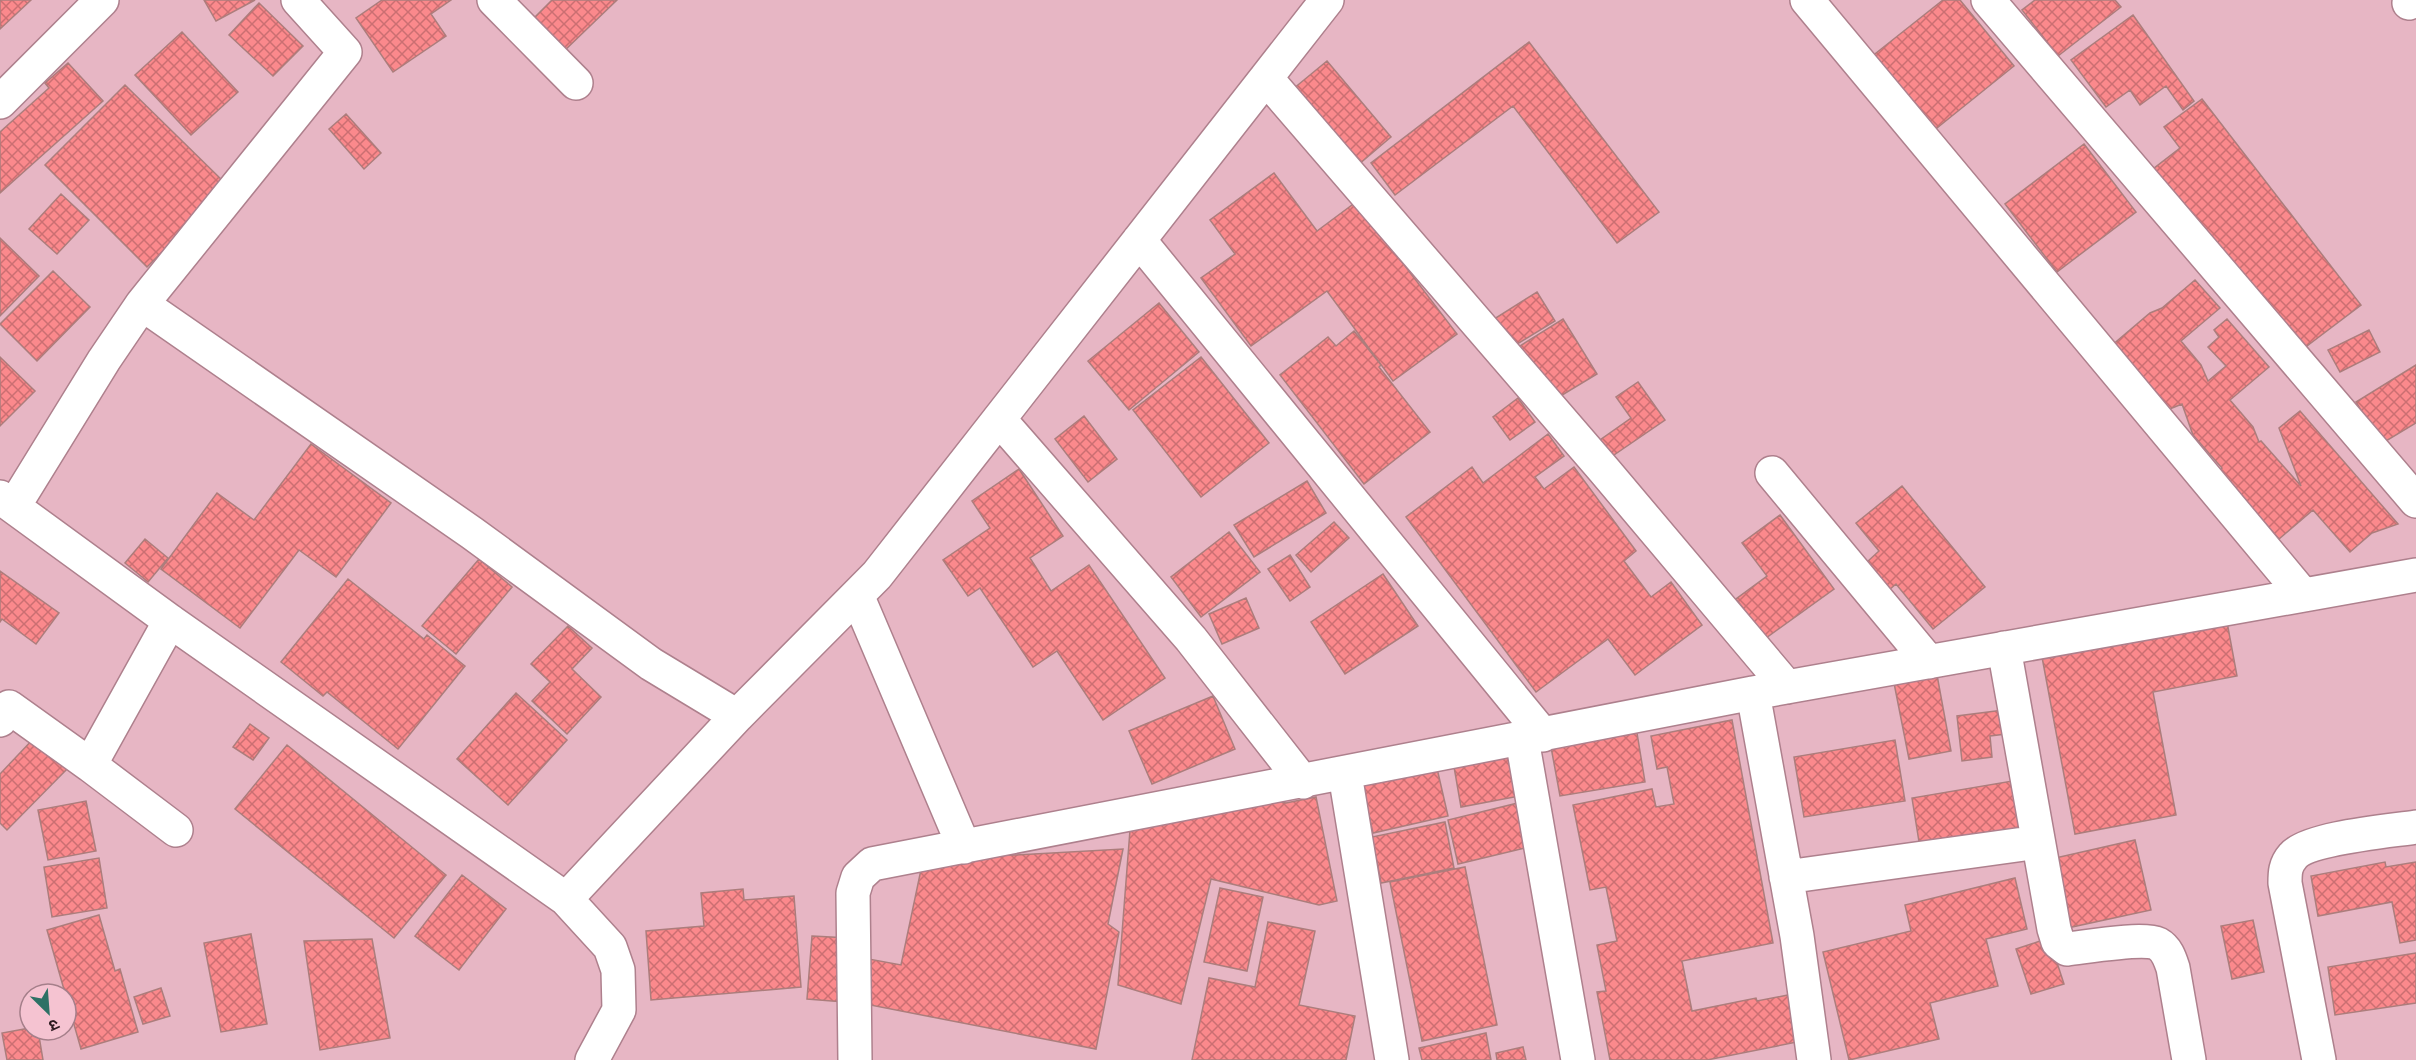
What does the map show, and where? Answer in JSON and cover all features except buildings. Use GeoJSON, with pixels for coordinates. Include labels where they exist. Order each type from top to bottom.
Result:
{"type":"FeatureCollection","features":[{"type":"Feature","properties":{"kind":"street"},"geometry":{"type":"LineString","coordinates":[[0,102],[102,0]]}},
{"type":"Feature","properties":{"kind":"street"},"geometry":{"type":"LineString","coordinates":[[298,0],[345,52],[142,304],[7,502],[170,621],[566,899],[610,947],[618,970],[619,1010],[592,1060]]}},
{"type":"Feature","properties":{"kind":"street"},"geometry":{"type":"LineString","coordinates":[[494,0],[576,83]]}},
{"type":"Feature","properties":{"kind":"street"},"geometry":{"type":"LineString","coordinates":[[566,899],[737,716],[877,575],[1327,0]]}},
{"type":"Feature","properties":{"kind":"street"},"geometry":{"type":"LineString","coordinates":[[1807,0],[2303,595]]}},
{"type":"Feature","properties":{"kind":"street"},"geometry":{"type":"LineString","coordinates":[[1988,0],[2416,501]]}},
{"type":"Feature","properties":{"kind":"street"},"geometry":{"type":"LineString","coordinates":[[1266,78],[1604,470],[1787,687]]}},
{"type":"Feature","properties":{"kind":"street"},"geometry":{"type":"LineString","coordinates":[[1139,240],[1533,737],[1578,1060]]}},
{"type":"Feature","properties":{"kind":"street"},"geometry":{"type":"LineString","coordinates":[[142,304],[472,533],[651,663],[737,716]]}},
{"type":"Feature","properties":{"kind":"street"},"geometry":{"type":"LineString","coordinates":[[999,419],[1191,639],[1303,782]]}},
{"type":"Feature","properties":{"kind":"street"},"geometry":{"type":"LineString","coordinates":[[1772,472],[1929,662]]}},
{"type":"Feature","properties":{"kind":"street"},"geometry":{"type":"LineString","coordinates":[[855,1060],[854,893],[858,877],[872,864],[1754,693],[2416,575]]}},
{"type":"Feature","properties":{"kind":"street"},"geometry":{"type":"LineString","coordinates":[[857,596],[964,846]]}},
{"type":"Feature","properties":{"kind":"street"},"geometry":{"type":"LineString","coordinates":[[90,765],[170,621]]}},
{"type":"Feature","properties":{"kind":"street"},"geometry":{"type":"LineString","coordinates":[[2004,648],[2058,942],[2067,949],[2144,941],[2158,945],[2168,954],[2173,968],[2189,1060]]}},
{"type":"Feature","properties":{"kind":"street"},"geometry":{"type":"LineString","coordinates":[[1754,693],[1786,877],[1814,1060]]}},
{"type":"Feature","properties":{"kind":"street"},"geometry":{"type":"LineString","coordinates":[[0,720],[9,708],[177,830]]}},
{"type":"Feature","properties":{"kind":"street"},"geometry":{"type":"LineString","coordinates":[[1345,774],[1392,1060]]}},
{"type":"Feature","properties":{"kind":"street"},"geometry":{"type":"LineString","coordinates":[[2319,1060],[2285,883],[2286,867],[2294,855],[2316,843],[2416,827]]}},
{"type":"Feature","properties":{"kind":"street"},"geometry":{"type":"LineString","coordinates":[[1786,877],[2038,842]]}}]}
